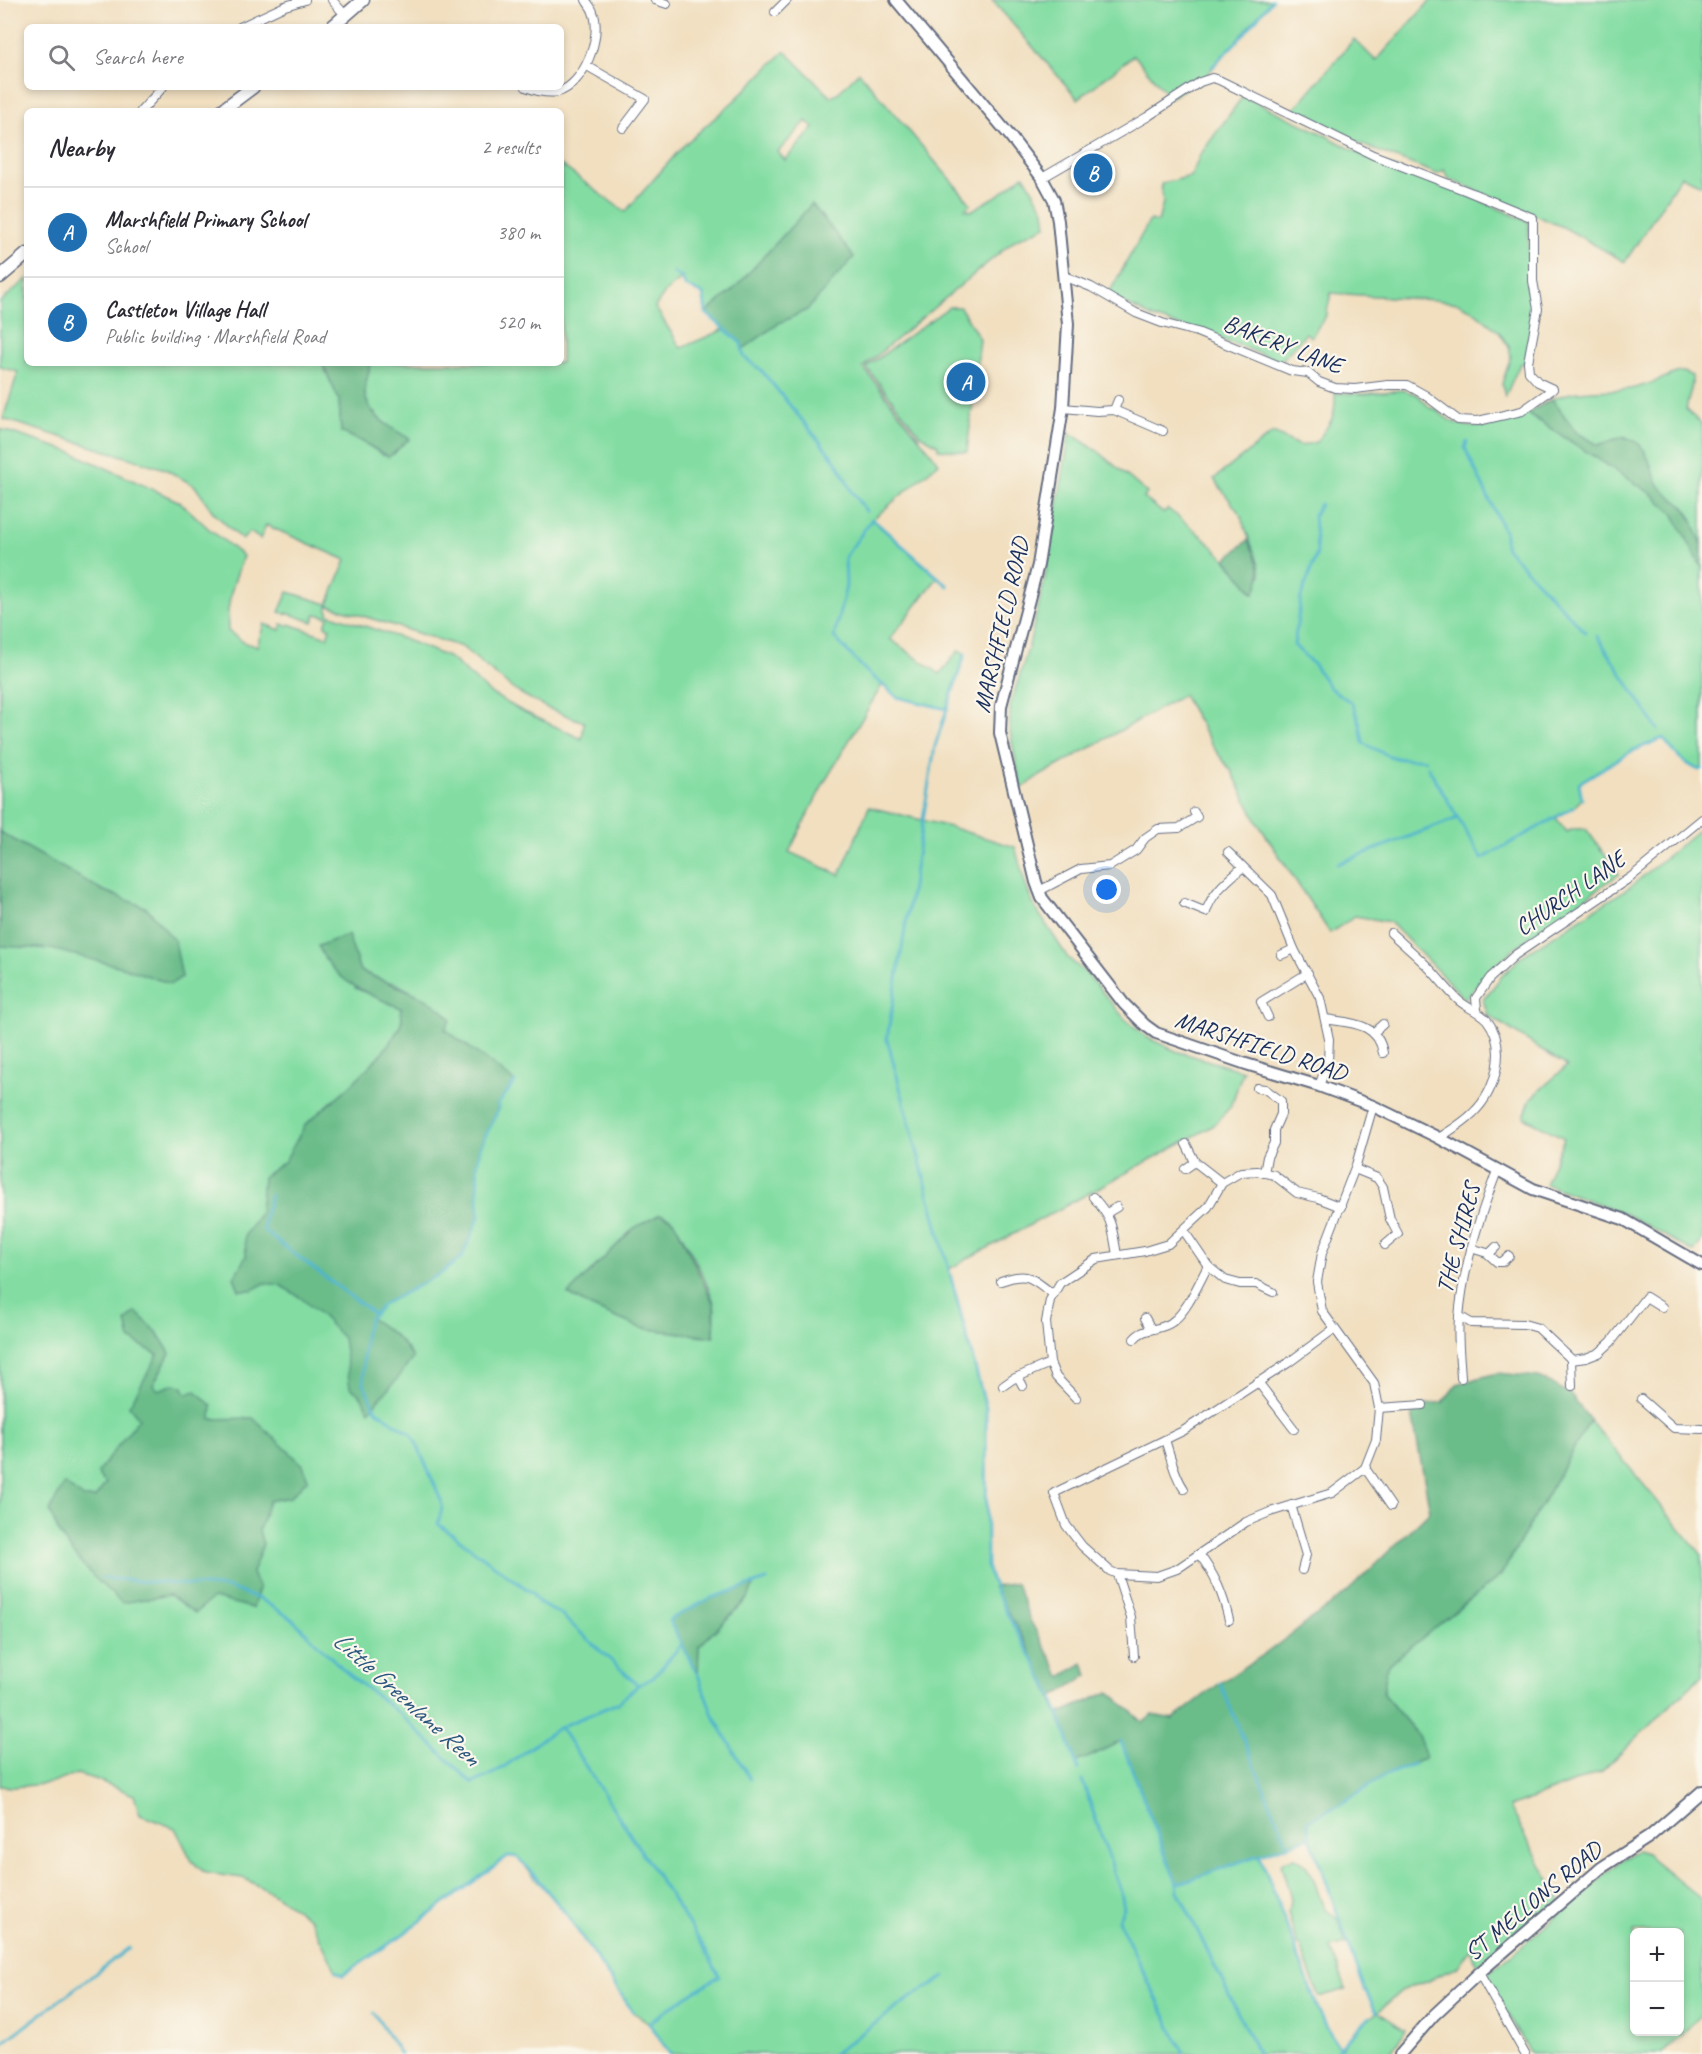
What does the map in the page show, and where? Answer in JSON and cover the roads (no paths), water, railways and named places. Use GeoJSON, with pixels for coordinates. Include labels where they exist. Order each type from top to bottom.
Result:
{"type":"FeatureCollection","features":[{"type":"Feature","properties":{"kind":"main road"},"geometry":{"type":"LineString","coordinates":[[336,24],[363,0]]}},
{"type":"Feature","properties":{"kind":"main road"},"geometry":{"type":"LineString","coordinates":[[225,108],[249,90]]}},
{"type":"Feature","properties":{"kind":"main road"},"geometry":{"type":"LineString","coordinates":[[0,277],[24,257]]}},
{"type":"Feature","properties":{"kind":"street"},"geometry":{"type":"LineString","coordinates":[[246,24],[285,6],[305,0]]}},
{"type":"Feature","properties":{"kind":"street"},"geometry":{"type":"LineString","coordinates":[[332,0],[346,16]]}},
{"type":"Feature","properties":{"kind":"street"},"geometry":{"type":"LineString","coordinates":[[564,88],[575,80],[586,66],[595,33],[594,13],[586,0]]}},
{"type":"Feature","properties":{"kind":"street"},"geometry":{"type":"LineString","coordinates":[[654,0],[667,4]]}},
{"type":"Feature","properties":{"kind":"street"},"geometry":{"type":"LineString","coordinates":[[775,12],[787,0]]}},
{"type":"Feature","properties":{"kind":"street","name":"MARSHFIELD ROAD"},"geometry":{"type":"LineString","coordinates":[[896,0],[1010,136],[1042,178],[1054,200],[1061,240],[1068,324],[1063,408],[1038,565],[1001,706],[1000,723],[1000,733],[1039,891],[1048,907],[1124,1004],[1150,1029],[1172,1040],[1319,1086],[1373,1106],[1439,1137],[1533,1189],[1623,1219],[1702,1265]]}},
{"type":"Feature","properties":{"kind":"street"},"geometry":{"type":"LineString","coordinates":[[586,66],[645,99],[623,128]]}},
{"type":"Feature","properties":{"kind":"street","name":"BAKERY LANE"},"geometry":{"type":"LineString","coordinates":[[1042,178],[1147,117],[1200,82],[1212,78],[1220,80],[1373,155],[1467,190],[1533,218],[1533,280],[1538,309],[1528,362],[1529,372],[1538,382],[1553,389],[1522,411],[1478,421],[1458,420],[1425,395],[1407,385],[1388,385],[1355,390],[1335,388],[1319,382],[1308,373],[1292,370],[1197,332],[1162,323],[1136,313],[1091,287],[1064,276]]}},
{"type":"Feature","properties":{"kind":"street"},"geometry":{"type":"LineString","coordinates":[[144,108],[160,90]]}},
{"type":"Feature","properties":{"kind":"street"},"geometry":{"type":"LineString","coordinates":[[533,90],[538,92],[562,90]]}},
{"type":"Feature","properties":{"kind":"street"},"geometry":{"type":"LineString","coordinates":[[1114,410],[1118,400]]}},
{"type":"Feature","properties":{"kind":"street"},"geometry":{"type":"LineString","coordinates":[[1063,408],[1114,410],[1163,431]]}},
{"type":"Feature","properties":{"kind":"street"},"geometry":{"type":"LineString","coordinates":[[1039,891],[1081,869],[1110,866],[1136,850],[1145,838],[1158,829],[1179,828],[1197,817],[1194,812]]}},
{"type":"Feature","properties":{"kind":"street","name":"CHURCH LANE"},"geometry":{"type":"LineString","coordinates":[[1476,1010],[1476,998],[1490,978],[1515,955],[1630,877],[1702,819]]}},
{"type":"Feature","properties":{"kind":"street"},"geometry":{"type":"LineString","coordinates":[[1228,852],[1272,895],[1294,949],[1320,998],[1329,1040],[1328,1062],[1319,1086]]}},
{"type":"Feature","properties":{"kind":"street"},"geometry":{"type":"LineString","coordinates":[[1184,903],[1206,912],[1208,903],[1217,891],[1243,867]]}},
{"type":"Feature","properties":{"kind":"street"},"geometry":{"type":"LineString","coordinates":[[1392,933],[1427,966],[1459,1002],[1476,1010],[1487,1021],[1496,1036],[1499,1056],[1494,1078],[1475,1112],[1439,1137]]}},
{"type":"Feature","properties":{"kind":"street"},"geometry":{"type":"LineString","coordinates":[[1281,955],[1294,949]]}},
{"type":"Feature","properties":{"kind":"street"},"geometry":{"type":"LineString","coordinates":[[1268,1017],[1261,1002],[1308,973]]}},
{"type":"Feature","properties":{"kind":"street"},"geometry":{"type":"LineString","coordinates":[[1325,1019],[1357,1024],[1373,1033],[1381,1042],[1383,1053]]}},
{"type":"Feature","properties":{"kind":"street"},"geometry":{"type":"LineString","coordinates":[[1373,1033],[1383,1024]]}},
{"type":"Feature","properties":{"kind":"street"},"geometry":{"type":"LineString","coordinates":[[1257,1088],[1265,1089],[1281,1101],[1281,1114],[1274,1130],[1274,1143],[1267,1157],[1264,1173]]}},
{"type":"Feature","properties":{"kind":"street"},"geometry":{"type":"LineString","coordinates":[[1334,1329],[1288,1363],[1183,1431],[1054,1492],[1066,1525],[1095,1559],[1118,1574],[1157,1576],[1177,1569],[1246,1522],[1332,1493],[1365,1468],[1376,1440],[1379,1408],[1374,1383],[1322,1311],[1317,1282],[1322,1253],[1355,1169],[1373,1106]]}},
{"type":"Feature","properties":{"kind":"street"},"geometry":{"type":"LineString","coordinates":[[1186,1144],[1195,1162],[1222,1183]]}},
{"type":"Feature","properties":{"kind":"street"},"geometry":{"type":"LineString","coordinates":[[1185,1169],[1195,1162]]}},
{"type":"Feature","properties":{"kind":"street"},"geometry":{"type":"LineString","coordinates":[[1355,1169],[1377,1178],[1383,1187],[1390,1219],[1398,1234],[1385,1245]]}},
{"type":"Feature","properties":{"kind":"street","name":"THE SHIRES"},"geometry":{"type":"LineString","coordinates":[[1461,1378],[1459,1316],[1471,1248],[1497,1171]]}},
{"type":"Feature","properties":{"kind":"street"},"geometry":{"type":"LineString","coordinates":[[1076,1398],[1056,1377],[1050,1363],[1046,1322],[1050,1300],[1060,1283],[1096,1259],[1145,1251],[1168,1244],[1208,1208],[1222,1183],[1240,1172],[1274,1175],[1297,1193],[1341,1207]]}},
{"type":"Feature","properties":{"kind":"street"},"geometry":{"type":"LineString","coordinates":[[1093,1197],[1107,1212],[1117,1255]]}},
{"type":"Feature","properties":{"kind":"street"},"geometry":{"type":"LineString","coordinates":[[1107,1212],[1117,1207]]}},
{"type":"Feature","properties":{"kind":"street"},"geometry":{"type":"LineString","coordinates":[[1184,1231],[1208,1266],[1225,1280],[1240,1284],[1256,1284],[1273,1292]]}},
{"type":"Feature","properties":{"kind":"street"},"geometry":{"type":"LineString","coordinates":[[1489,1254],[1496,1247]]}},
{"type":"Feature","properties":{"kind":"street"},"geometry":{"type":"LineString","coordinates":[[1471,1248],[1489,1254],[1497,1262],[1502,1262],[1509,1256]]}},
{"type":"Feature","properties":{"kind":"street"},"geometry":{"type":"LineString","coordinates":[[1134,1339],[1138,1333],[1171,1323],[1182,1313],[1208,1266]]}},
{"type":"Feature","properties":{"kind":"street"},"geometry":{"type":"LineString","coordinates":[[1001,1281],[1017,1275],[1030,1278],[1053,1294]]}},
{"type":"Feature","properties":{"kind":"street"},"geometry":{"type":"LineString","coordinates":[[1572,1386],[1571,1360],[1599,1353],[1611,1342],[1646,1297],[1662,1307]]}},
{"type":"Feature","properties":{"kind":"street","name":"THE SHIRES"},"geometry":{"type":"LineString","coordinates":[[1459,1316],[1472,1323],[1524,1323],[1538,1328],[1571,1360]]}},
{"type":"Feature","properties":{"kind":"street"},"geometry":{"type":"LineString","coordinates":[[1145,1318],[1150,1329]]}},
{"type":"Feature","properties":{"kind":"street"},"geometry":{"type":"LineString","coordinates":[[1003,1386],[1050,1363]]}},
{"type":"Feature","properties":{"kind":"street"},"geometry":{"type":"LineString","coordinates":[[1018,1377],[1023,1386]]}},
{"type":"Feature","properties":{"kind":"street"},"geometry":{"type":"LineString","coordinates":[[1258,1382],[1294,1429]]}},
{"type":"Feature","properties":{"kind":"street"},"geometry":{"type":"LineString","coordinates":[[1641,1398],[1674,1428],[1702,1430]]}},
{"type":"Feature","properties":{"kind":"street"},"geometry":{"type":"LineString","coordinates":[[1379,1408],[1423,1405]]}},
{"type":"Feature","properties":{"kind":"street"},"geometry":{"type":"LineString","coordinates":[[1165,1440],[1173,1461],[1176,1479],[1184,1490]]}},
{"type":"Feature","properties":{"kind":"street"},"geometry":{"type":"LineString","coordinates":[[1365,1468],[1391,1506]]}},
{"type":"Feature","properties":{"kind":"street"},"geometry":{"type":"LineString","coordinates":[[1291,1505],[1306,1555],[1302,1570]]}},
{"type":"Feature","properties":{"kind":"street"},"geometry":{"type":"LineString","coordinates":[[1199,1554],[1213,1572],[1223,1594],[1229,1620]]}},
{"type":"Feature","properties":{"kind":"street"},"geometry":{"type":"LineString","coordinates":[[1118,1574],[1131,1617],[1134,1656]]}},
{"type":"Feature","properties":{"kind":"street","name":"ST MELLONS ROAD"},"geometry":{"type":"LineString","coordinates":[[1400,2054],[1434,2015],[1479,1973],[1601,1868],[1649,1837],[1702,1791]]}},
{"type":"Feature","properties":{"kind":"street"},"geometry":{"type":"LineString","coordinates":[[1479,1973],[1525,2054]]}},
{"type":"Feature","properties":{"kind":"waterway"},"geometry":{"type":"LineString","coordinates":[[1212,67],[1245,33],[1272,0]]}},
{"type":"Feature","properties":{"kind":"waterway"},"geometry":{"type":"LineString","coordinates":[[673,272],[682,278],[685,286],[703,294],[706,313],[741,343],[744,357],[761,370],[838,464],[852,492],[866,511]]}},
{"type":"Feature","properties":{"kind":"waterway"},"geometry":{"type":"LineString","coordinates":[[1467,442],[1465,448],[1505,533],[1505,547],[1585,632]]}},
{"type":"Feature","properties":{"kind":"waterway"},"geometry":{"type":"LineString","coordinates":[[1320,504],[1314,516],[1317,553],[1301,597],[1294,645],[1314,665],[1330,688],[1352,703],[1360,724],[1363,743],[1399,759],[1425,760]]}},
{"type":"Feature","properties":{"kind":"waterway"},"geometry":{"type":"LineString","coordinates":[[946,709],[897,697],[865,670],[834,637],[846,586],[845,557],[872,519],[948,586]]}},
{"type":"Feature","properties":{"kind":"waterway"},"geometry":{"type":"LineString","coordinates":[[1597,636],[1658,730]]}},
{"type":"Feature","properties":{"kind":"waterway"},"geometry":{"type":"LineString","coordinates":[[965,654],[935,746],[887,1039],[986,1408],[987,1566],[1006,1612],[1052,1696],[1078,1769]]}},
{"type":"Feature","properties":{"kind":"waterway"},"geometry":{"type":"LineString","coordinates":[[1582,799],[1579,783],[1630,752],[1663,738],[1683,760],[1699,770],[1702,769]]}},
{"type":"Feature","properties":{"kind":"waterway"},"geometry":{"type":"LineString","coordinates":[[1428,767],[1482,859],[1574,807]]}},
{"type":"Feature","properties":{"kind":"waterway"},"geometry":{"type":"LineString","coordinates":[[1337,864],[1458,818]]}},
{"type":"Feature","properties":{"kind":"waterway"},"geometry":{"type":"LineString","coordinates":[[515,1082],[498,1104],[498,1110],[480,1147],[477,1166],[479,1217],[462,1257],[440,1274],[384,1304],[370,1318],[365,1332],[364,1384],[377,1411],[411,1434],[416,1442],[441,1500],[442,1508],[438,1524],[532,1593],[540,1604],[560,1614],[638,1685]]}},
{"type":"Feature","properties":{"kind":"waterway"},"geometry":{"type":"LineString","coordinates":[[271,1195],[264,1219],[264,1231],[374,1314]]}},
{"type":"Feature","properties":{"kind":"waterway","name":"Little Greenlane Reen"},"geometry":{"type":"LineString","coordinates":[[101,1578],[229,1588],[262,1600],[292,1619],[346,1672],[400,1714],[472,1783],[496,1772],[560,1727],[705,1949],[719,1976],[649,2023],[670,2054]]}},
{"type":"Feature","properties":{"kind":"waterway"},"geometry":{"type":"LineString","coordinates":[[750,1779],[713,1715],[698,1675],[669,1620],[711,1598],[767,1580]]}},
{"type":"Feature","properties":{"kind":"waterway"},"geometry":{"type":"LineString","coordinates":[[560,1727],[618,1703],[638,1685],[653,1678],[681,1645]]}},
{"type":"Feature","properties":{"kind":"waterway"},"geometry":{"type":"LineString","coordinates":[[1220,1683],[1288,1846]]}},
{"type":"Feature","properties":{"kind":"waterway"},"geometry":{"type":"LineString","coordinates":[[1121,1741],[1178,1891],[1258,2054]]}},
{"type":"Feature","properties":{"kind":"waterway"},"geometry":{"type":"LineString","coordinates":[[1377,2012],[1365,1990],[1310,1837],[1308,1821],[1339,1805],[1386,1775],[1414,1764]]}},
{"type":"Feature","properties":{"kind":"waterway"},"geometry":{"type":"LineString","coordinates":[[1082,1780],[1121,1892],[1124,1908],[1118,1920],[1184,2054]]}},
{"type":"Feature","properties":{"kind":"waterway"},"geometry":{"type":"LineString","coordinates":[[1177,1884],[1310,1837]]}},
{"type":"Feature","properties":{"kind":"waterway"},"geometry":{"type":"LineString","coordinates":[[1260,1855],[1318,2009],[1340,2049]]}},
{"type":"Feature","properties":{"kind":"waterway"},"geometry":{"type":"LineString","coordinates":[[336,1971],[343,1975],[398,1938],[508,1856],[517,1857],[567,1915],[633,2012]]}},
{"type":"Feature","properties":{"kind":"waterway"},"geometry":{"type":"LineString","coordinates":[[0,2045],[129,1948]]}},
{"type":"Feature","properties":{"kind":"waterway"},"geometry":{"type":"LineString","coordinates":[[833,2054],[916,1994],[945,1977]]}},
{"type":"Feature","properties":{"kind":"waterway"},"geometry":{"type":"LineString","coordinates":[[374,2013],[400,2054]]}},
{"type":"Feature","properties":{"kind":"waterway"},"geometry":{"type":"LineString","coordinates":[[1334,2054],[1370,2017]]}},
{"type":"Feature","properties":{"kind":"place","name":"Castleton Village Hall"},"geometry":{"type":"Point","coordinates":[1093,173]}},
{"type":"Feature","properties":{"kind":"place","name":"Marshfield Primary School"},"geometry":{"type":"Point","coordinates":[966,382]}}]}
